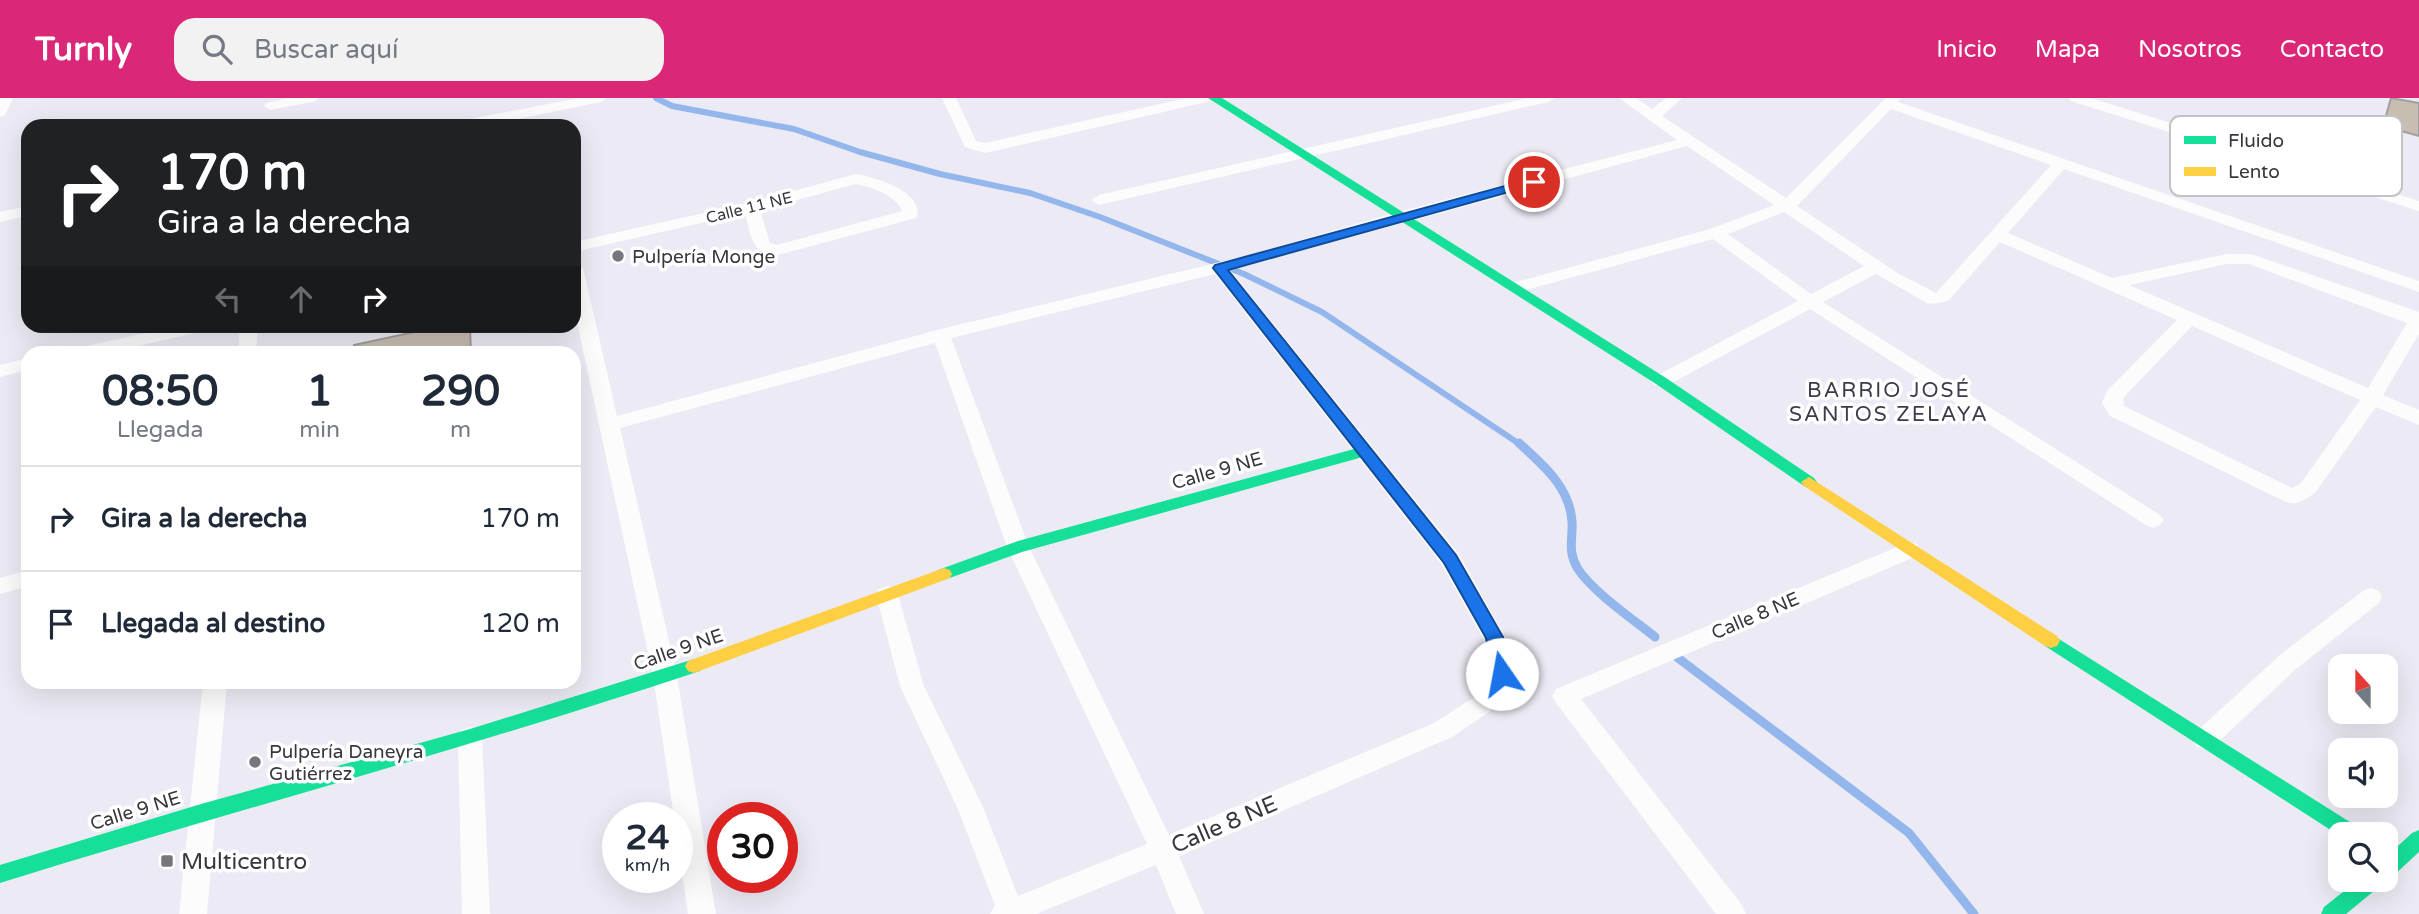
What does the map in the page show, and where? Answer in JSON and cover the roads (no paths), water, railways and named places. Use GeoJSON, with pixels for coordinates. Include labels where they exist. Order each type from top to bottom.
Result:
{"type":"FeatureCollection","features":[{"type":"Feature","properties":{"kind":"street"},"geometry":{"type":"LineString","coordinates":[[0,113],[6,98]]}},
{"type":"Feature","properties":{"kind":"street"},"geometry":{"type":"LineString","coordinates":[[271,102],[311,98]]}},
{"type":"Feature","properties":{"kind":"street"},"geometry":{"type":"LineString","coordinates":[[486,119],[547,103],[601,98]]}},
{"type":"Feature","properties":{"kind":"street"},"geometry":{"type":"LineString","coordinates":[[949,98],[970,144],[985,148],[1207,98]]}},
{"type":"Feature","properties":{"kind":"street"},"geometry":{"type":"LineString","coordinates":[[1214,98],[1661,381],[1909,550],[2334,822]]}},
{"type":"Feature","properties":{"kind":"street"},"geometry":{"type":"LineString","coordinates":[[1099,200],[1548,98]]}},
{"type":"Feature","properties":{"kind":"street"},"geometry":{"type":"LineString","coordinates":[[1626,98],[1876,267],[1939,300],[2061,163]]}},
{"type":"Feature","properties":{"kind":"street"},"geometry":{"type":"LineString","coordinates":[[1653,117],[1675,98]]}},
{"type":"Feature","properties":{"kind":"street"},"geometry":{"type":"LineString","coordinates":[[2076,98],[2170,128]]}},
{"type":"Feature","properties":{"kind":"street"},"geometry":{"type":"LineString","coordinates":[[1515,289],[1716,233],[1788,205],[1892,101],[2061,163],[2419,287]]}},
{"type":"Feature","properties":{"kind":"street"},"geometry":{"type":"LineString","coordinates":[[608,425],[941,335],[1250,260],[1404,216],[1690,141]]}},
{"type":"Feature","properties":{"kind":"street","name":"Calle 11 NE"},"geometry":{"type":"LineString","coordinates":[[581,245],[751,207],[856,179],[868,180],[905,201],[910,207],[909,215],[778,250],[768,250],[762,245],[751,207]]}},
{"type":"Feature","properties":{"kind":"street"},"geometry":{"type":"LineString","coordinates":[[2387,196],[2419,206]]}},
{"type":"Feature","properties":{"kind":"street"},"geometry":{"type":"LineString","coordinates":[[0,217],[21,212]]}},
{"type":"Feature","properties":{"kind":"street"},"geometry":{"type":"LineString","coordinates":[[1716,233],[1809,301],[2153,520]]}},
{"type":"Feature","properties":{"kind":"street"},"geometry":{"type":"LineString","coordinates":[[1998,235],[2419,418]]}},
{"type":"Feature","properties":{"kind":"street"},"geometry":{"type":"LineString","coordinates":[[2110,284],[2227,259],[2251,260],[2418,319],[2371,399],[2308,488],[2293,497],[2117,411],[2112,402],[2114,396],[2188,318]]}},
{"type":"Feature","properties":{"kind":"street"},"geometry":{"type":"LineString","coordinates":[[1661,381],[1876,267]]}},
{"type":"Feature","properties":{"kind":"street","name":"Calle 8 NE"},"geometry":{"type":"LineString","coordinates":[[1007,913],[1163,850],[1443,730],[1481,705],[1502,674],[1494,637],[1450,559],[1219,268]]}},
{"type":"Feature","properties":{"kind":"street"},"geometry":{"type":"LineString","coordinates":[[581,300],[665,677],[702,914]]}},
{"type":"Feature","properties":{"kind":"street"},"geometry":{"type":"LineString","coordinates":[[112,346],[170,333]]}},
{"type":"Feature","properties":{"kind":"street"},"geometry":{"type":"LineString","coordinates":[[941,335],[1018,547],[1163,850],[1190,914]]}},
{"type":"Feature","properties":{"kind":"street"},"geometry":{"type":"LineString","coordinates":[[0,371],[21,366]]}},
{"type":"Feature","properties":{"kind":"street","name":"Calle 9 NE"},"geometry":{"type":"LineString","coordinates":[[0,874],[201,812],[470,737],[665,677],[1018,547],[1366,451]]}},
{"type":"Feature","properties":{"kind":"street","name":"Calle 8 NE"},"geometry":{"type":"LineString","coordinates":[[1732,914],[1563,696],[1909,550]]}},
{"type":"Feature","properties":{"kind":"street"},"geometry":{"type":"LineString","coordinates":[[0,586],[21,580]]}},
{"type":"Feature","properties":{"kind":"street"},"geometry":{"type":"LineString","coordinates":[[887,595],[912,686],[970,807],[1007,913]]}},
{"type":"Feature","properties":{"kind":"street"},"geometry":{"type":"LineString","coordinates":[[2205,738],[2288,662],[2371,597]]}},
{"type":"Feature","properties":{"kind":"street"},"geometry":{"type":"LineString","coordinates":[[193,914],[214,689]]}},
{"type":"Feature","properties":{"kind":"street"},"geometry":{"type":"LineString","coordinates":[[470,737],[476,914]]}},
{"type":"Feature","properties":{"kind":"street"},"geometry":{"type":"LineString","coordinates":[[2398,855],[2419,839]]}},
{"type":"Feature","properties":{"kind":"street"},"geometry":{"type":"LineString","coordinates":[[2331,914],[2358,892]]}},
{"type":"Feature","properties":{"kind":"waterway"},"geometry":{"type":"LineString","coordinates":[[656,98],[672,106],[794,129],[860,152],[940,174],[1030,193],[1100,217],[1244,274],[1322,312],[1521,445]]}},
{"type":"Feature","properties":{"kind":"waterway"},"geometry":{"type":"LineString","coordinates":[[1519,443],[1561,487],[1570,509],[1575,563],[1584,578],[1655,637]]}},
{"type":"Feature","properties":{"kind":"waterway"},"geometry":{"type":"LineString","coordinates":[[1678,658],[1909,833],[1974,914]]}},
{"type":"Feature","properties":{"kind":"place","name":"Pulpería Monge"},"geometry":{"type":"Point","coordinates":[618,256]}},
{"type":"Feature","properties":{"kind":"place","name":"Pulpería Daneyra Gutiérrez"},"geometry":{"type":"Point","coordinates":[255,762]}},
{"type":"Feature","properties":{"kind":"place","name":"Multicentro"},"geometry":{"type":"Point","coordinates":[167,861]}},
{"type":"Feature","properties":{"kind":"district","name":"BARRIO JOSÉ SANTOS ZELAYA"},"geometry":{"type":"Point","coordinates":[1889,402]}}]}
